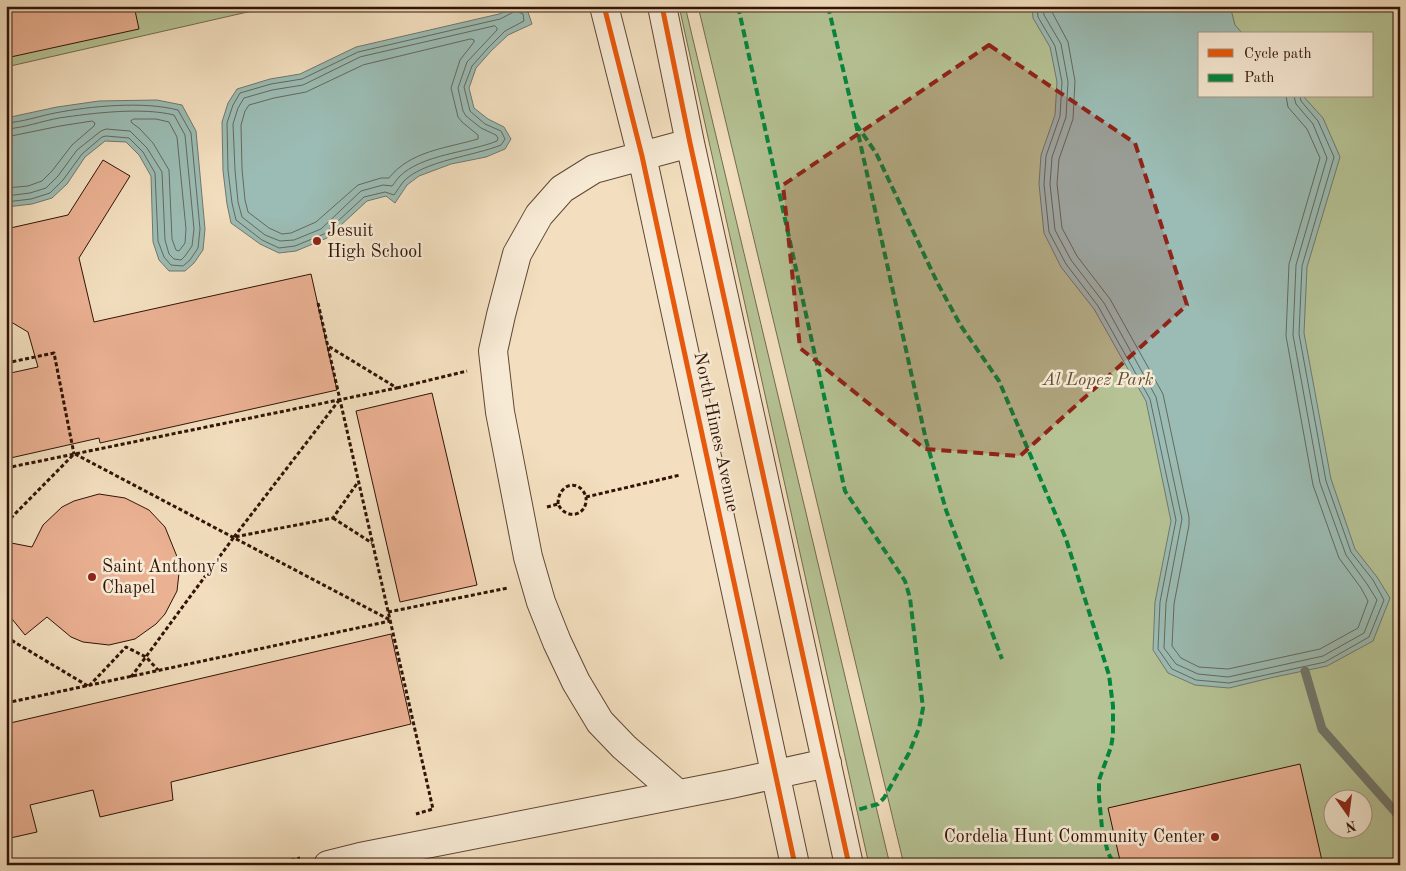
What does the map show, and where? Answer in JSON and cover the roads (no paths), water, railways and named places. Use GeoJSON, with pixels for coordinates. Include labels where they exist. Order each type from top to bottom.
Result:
{"type":"FeatureCollection","features":[{"type":"Feature","properties":{"kind":"street","name":"North Himes Avenue"},"geometry":{"type":"LineString","coordinates":[[604,6],[642,156],[795,865]]}},
{"type":"Feature","properties":{"kind":"street","name":"North Himes Avenue"},"geometry":{"type":"LineString","coordinates":[[662,6],[690,143],[848,865]]}},
{"type":"Feature","properties":{"kind":"street"},"geometry":{"type":"LineString","coordinates":[[678,794],[624,747],[600,722],[576,682],[557,642],[541,602],[528,557],[500,412],[493,351],[517,254],[540,215],[562,189],[594,169],[690,143]]}},
{"type":"Feature","properties":{"kind":"street"},"geometry":{"type":"LineString","coordinates":[[328,865],[360,861],[827,763]]}},
{"type":"Feature","properties":{"kind":"water"},"geometry":{"type":"Polygon","coordinates":[[[1032,6],[1230,6],[1235,25],[1241,32],[1198,32],[1198,98],[1305,98],[1323,118],[1340,157],[1307,267],[1304,333],[1331,479],[1355,549],[1377,577],[1390,598],[1373,641],[1327,666],[1229,688],[1195,685],[1168,673],[1153,650],[1155,602],[1171,521],[1146,401],[1094,309],[1061,267],[1044,233],[1039,184],[1041,155],[1055,115],[1057,82],[1050,47],[1033,18],[1032,6]]]}},
{"type":"Feature","properties":{"kind":"water"},"geometry":{"type":"Polygon","coordinates":[[[515,7],[527,9],[532,24],[508,35],[491,51],[476,68],[469,88],[474,108],[488,119],[504,127],[511,139],[505,149],[486,157],[451,164],[419,176],[407,185],[395,203],[386,196],[367,201],[327,238],[296,251],[279,253],[260,244],[231,223],[223,171],[222,122],[228,103],[237,89],[270,79],[300,74],[356,47],[499,14],[515,7]]]}},
{"type":"Feature","properties":{"kind":"water"},"geometry":{"type":"Polygon","coordinates":[[[157,100],[182,105],[196,131],[205,229],[203,250],[194,263],[185,271],[169,271],[159,260],[153,242],[151,176],[139,155],[126,142],[105,141],[85,157],[67,184],[52,198],[32,204],[6,207],[6,118],[57,107],[99,101],[157,100]]]}},
{"type":"Feature","properties":{"kind":"waterway"},"geometry":{"type":"LineString","coordinates":[[1305,671],[1322,729],[1400,817]]}},
{"type":"Feature","properties":{"kind":"place","name":"Jesuit High School"},"geometry":{"type":"Point","coordinates":[317,241]}},
{"type":"Feature","properties":{"kind":"place","name":"Saint Anthony's Chapel"},"geometry":{"type":"Point","coordinates":[92,577]}},
{"type":"Feature","properties":{"kind":"place","name":"Cordelia Hunt Community Center"},"geometry":{"type":"Point","coordinates":[1215,837]}},
{"type":"Feature","properties":{"kind":"park label","name":"Al Lopez Park"},"geometry":{"type":"Point","coordinates":[1098,380]}}]}
